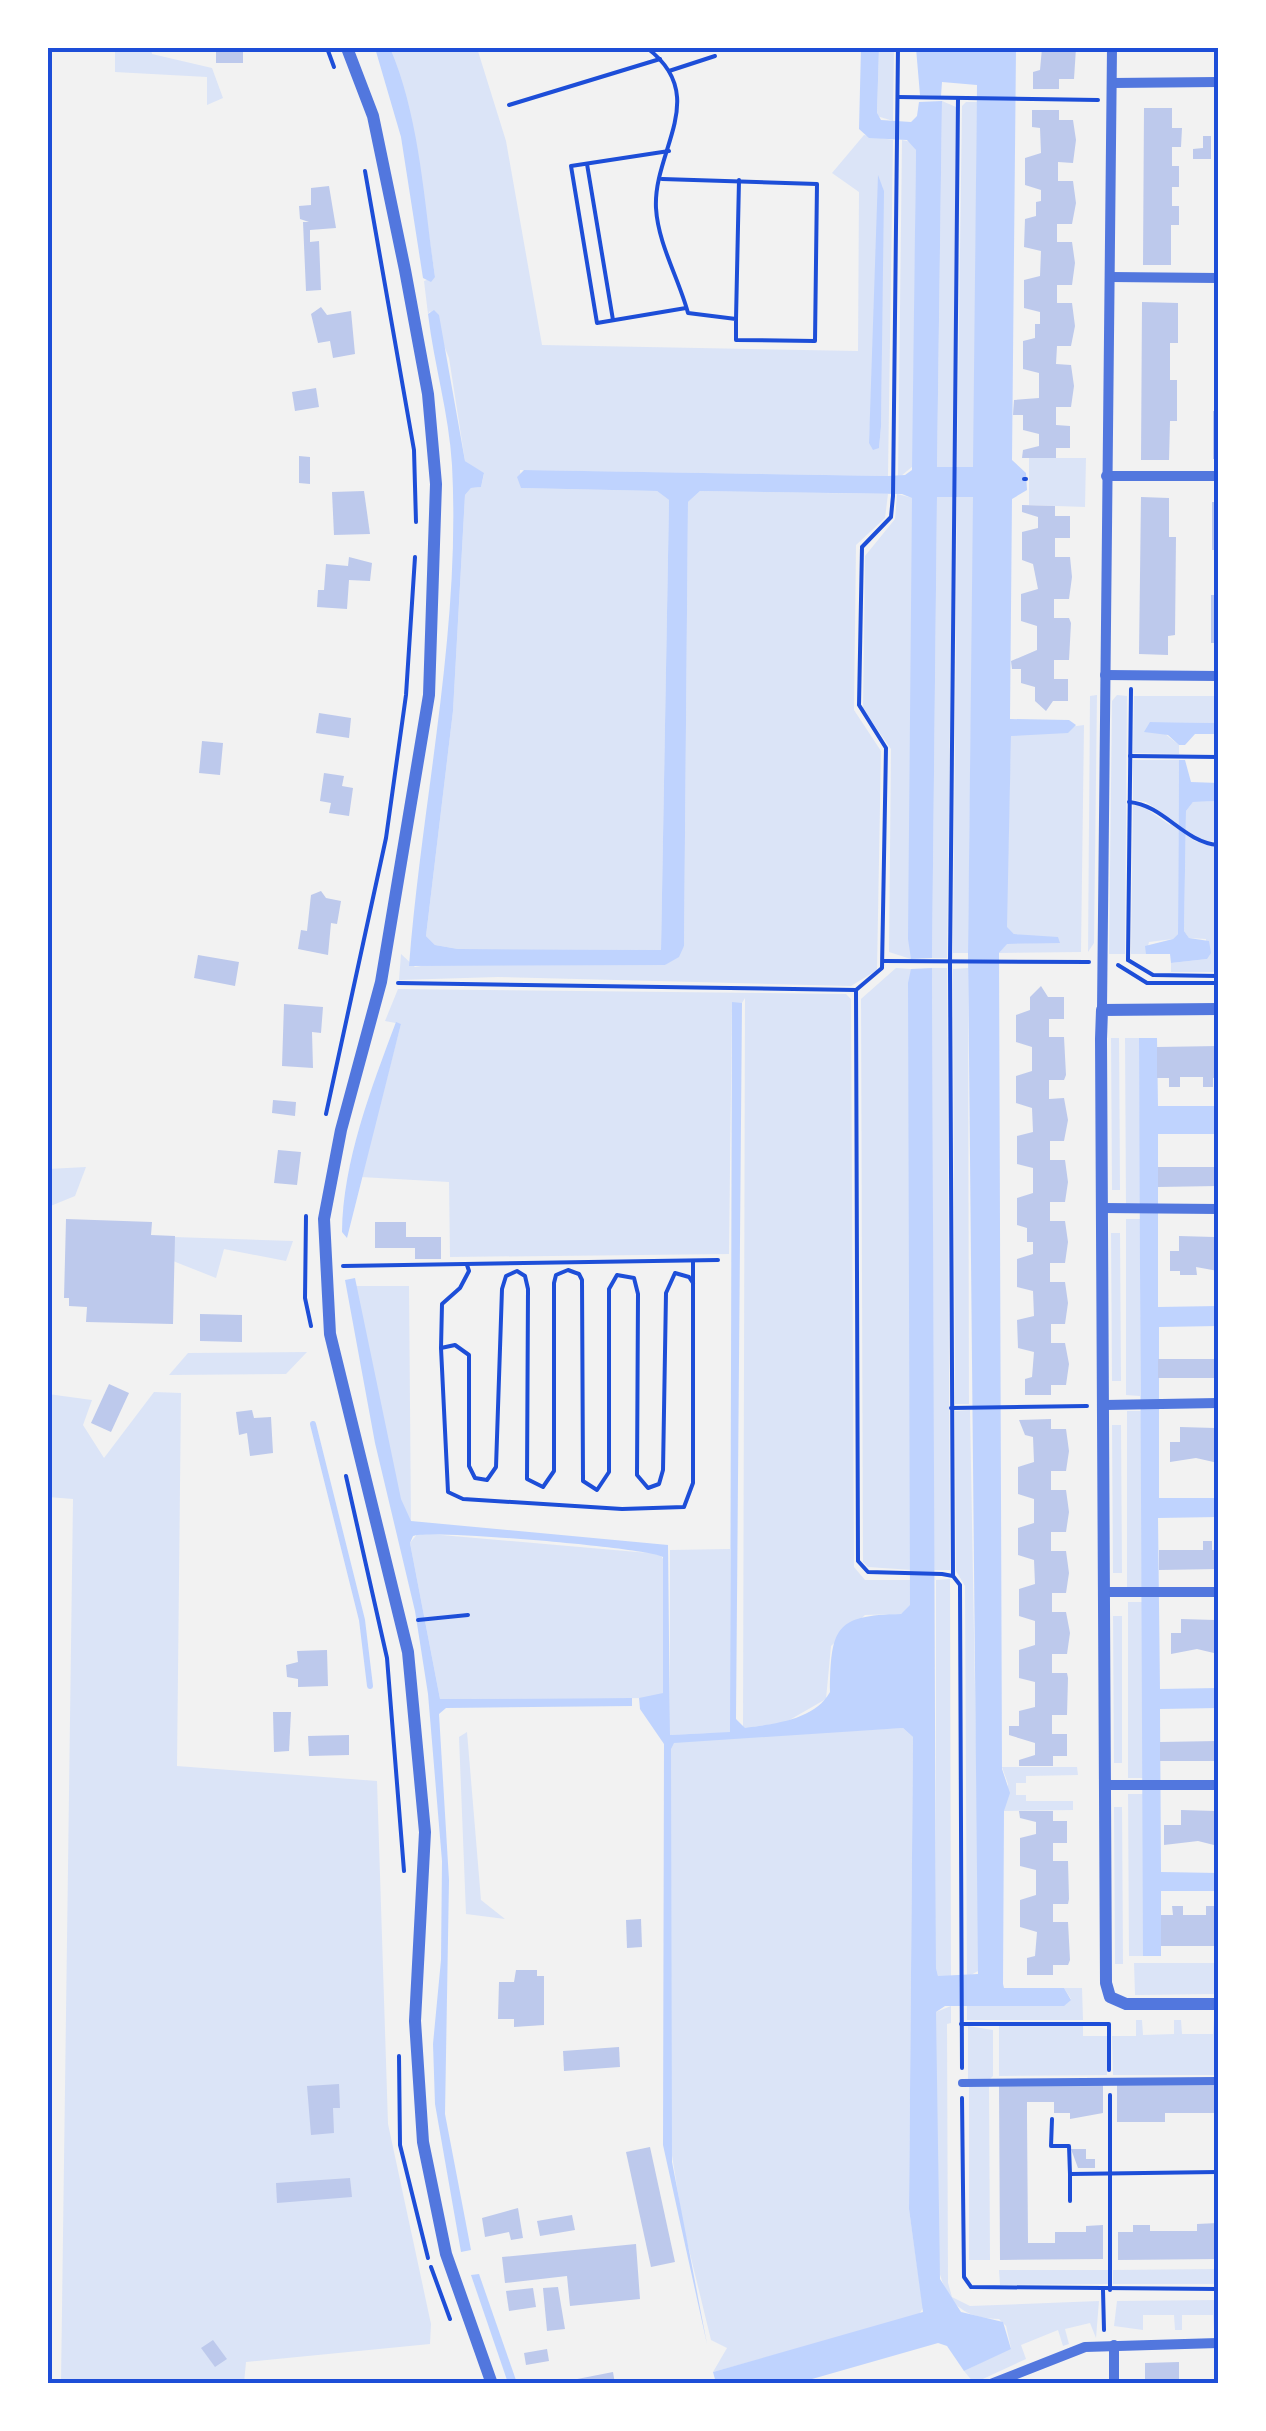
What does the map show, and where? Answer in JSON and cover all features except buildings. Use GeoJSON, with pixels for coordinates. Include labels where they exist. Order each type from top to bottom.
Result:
{"type":"FeatureCollection","features":[{"type":"Feature","properties":{"kind":"street"},"geometry":{"type":"LineString","coordinates":[[347,48],[373,116],[428,394],[436,484],[429,695],[380,982],[341,1130],[324,1219],[330,1334],[408,1652],[425,1832],[416,2021],[423,2142],[446,2254],[492,2384]]}},
{"type":"Feature","properties":{"kind":"street"},"geometry":{"type":"LineString","coordinates":[[1112,48],[1101,962],[1108,1991],[1126,2004],[1218,2004]]}},
{"type":"Feature","properties":{"kind":"street"},"geometry":{"type":"LineString","coordinates":[[1112,82],[1218,82]]}},
{"type":"Feature","properties":{"kind":"street"},"geometry":{"type":"LineString","coordinates":[[1110,277],[1218,278]]}},
{"type":"Feature","properties":{"kind":"street"},"geometry":{"type":"LineString","coordinates":[[1106,476],[1218,476]]}},
{"type":"Feature","properties":{"kind":"street"},"geometry":{"type":"LineString","coordinates":[[1105,675],[1218,676]]}},
{"type":"Feature","properties":{"kind":"street"},"geometry":{"type":"LineString","coordinates":[[1102,1010],[1218,1009]]}},
{"type":"Feature","properties":{"kind":"street"},"geometry":{"type":"LineString","coordinates":[[1103,1208],[1218,1209]]}},
{"type":"Feature","properties":{"kind":"street"},"geometry":{"type":"LineString","coordinates":[[1105,1405],[1218,1403]]}},
{"type":"Feature","properties":{"kind":"street"},"geometry":{"type":"LineString","coordinates":[[1104,1592],[1218,1592]]}},
{"type":"Feature","properties":{"kind":"street"},"geometry":{"type":"LineString","coordinates":[[1105,1785],[1218,1785]]}},
{"type":"Feature","properties":{"kind":"street"},"geometry":{"type":"LineString","coordinates":[[962,2083],[1218,2080]]}},
{"type":"Feature","properties":{"kind":"street"},"geometry":{"type":"LineString","coordinates":[[991,2384],[1065,2352],[1109,2345],[1218,2343]]}},
{"type":"Feature","properties":{"kind":"street"},"geometry":{"type":"LineString","coordinates":[[1109,2345],[1114,2382]]}},
{"type":"Feature","properties":{"kind":"path"},"geometry":{"type":"LineString","coordinates":[[326,48],[339,77]]}},
{"type":"Feature","properties":{"kind":"path"},"geometry":{"type":"LineString","coordinates":[[647,48],[669,71],[678,100],[656,208],[686,308],[693,317],[736,319]]}},
{"type":"Feature","properties":{"kind":"path"},"geometry":{"type":"LineString","coordinates":[[380,982],[856,990],[882,968],[886,748],[858,705],[862,547],[891,517],[893,496],[898,48]]}},
{"type":"Feature","properties":{"kind":"path"},"geometry":{"type":"LineString","coordinates":[[669,71],[715,56]]}},
{"type":"Feature","properties":{"kind":"path"},"geometry":{"type":"LineString","coordinates":[[509,105],[660,59]]}},
{"type":"Feature","properties":{"kind":"path"},"geometry":{"type":"LineString","coordinates":[[898,98],[1111,100]]}},
{"type":"Feature","properties":{"kind":"path"},"geometry":{"type":"LineString","coordinates":[[958,98],[950,964],[953,1576],[960,1585],[960,2024],[966,2282],[978,2291],[1218,2289]]}},
{"type":"Feature","properties":{"kind":"path"},"geometry":{"type":"LineString","coordinates":[[669,151],[571,166],[597,323],[686,308]]}},
{"type":"Feature","properties":{"kind":"path"},"geometry":{"type":"LineString","coordinates":[[364,161],[414,450],[417,530]]}},
{"type":"Feature","properties":{"kind":"path"},"geometry":{"type":"LineString","coordinates":[[587,164],[613,320]]}},
{"type":"Feature","properties":{"kind":"path"},"geometry":{"type":"LineString","coordinates":[[662,178],[811,181],[818,186],[815,341],[736,340],[740,180]]}},
{"type":"Feature","properties":{"kind":"path"},"geometry":{"type":"LineString","coordinates":[[324,1123],[386,838],[406,694],[416,549]]}},
{"type":"Feature","properties":{"kind":"path"},"geometry":{"type":"LineString","coordinates":[[1128,960],[1132,676]]}},
{"type":"Feature","properties":{"kind":"path"},"geometry":{"type":"LineString","coordinates":[[1130,756],[1218,757]]}},
{"type":"Feature","properties":{"kind":"path"},"geometry":{"type":"LineString","coordinates":[[1129,802],[1150,806],[1192,838],[1218,845]]}},
{"type":"Feature","properties":{"kind":"path"},"geometry":{"type":"LineString","coordinates":[[1218,976],[1153,976],[1128,960],[1114,964],[1148,983],[1218,983]]}},
{"type":"Feature","properties":{"kind":"path"},"geometry":{"type":"LineString","coordinates":[[884,961],[1101,962]]}},
{"type":"Feature","properties":{"kind":"path"},"geometry":{"type":"LineString","coordinates":[[856,990],[858,1561],[868,1572],[953,1576]]}},
{"type":"Feature","properties":{"kind":"path"},"geometry":{"type":"LineString","coordinates":[[307,1210],[305,1298],[314,1336]]}},
{"type":"Feature","properties":{"kind":"path"},"geometry":{"type":"LineString","coordinates":[[465,1263],[469,1271],[460,1288],[442,1304],[445,1486],[453,1495],[622,1509],[684,1507],[693,1483],[693,1260]]}},
{"type":"Feature","properties":{"kind":"path"},"geometry":{"type":"LineString","coordinates":[[326,1266],[718,1260]]}},
{"type":"Feature","properties":{"kind":"path"},"geometry":{"type":"LineString","coordinates":[[442,1348],[455,1345],[470,1355],[469,1466],[476,1478],[488,1480],[496,1467],[502,1289],[511,1273],[525,1276],[526,1474],[532,1484],[548,1484],[554,1471],[554,1283],[561,1272],[579,1274],[584,1317],[581,1474],[587,1486],[597,1490],[609,1472],[609,1289],[618,1275],[634,1278],[638,1294],[637,1475],[641,1485],[653,1487],[663,1470],[666,1292],[675,1274],[689,1277],[693,1284]]}},
{"type":"Feature","properties":{"kind":"path"},"geometry":{"type":"LineString","coordinates":[[952,1408],[1105,1405]]}},
{"type":"Feature","properties":{"kind":"path"},"geometry":{"type":"LineString","coordinates":[[344,1469],[388,1658],[404,1872]]}},
{"type":"Feature","properties":{"kind":"path"},"geometry":{"type":"LineString","coordinates":[[412,1622],[468,1615]]}},
{"type":"Feature","properties":{"kind":"path"},"geometry":{"type":"LineString","coordinates":[[960,2024],[1109,2024],[1110,2290]]}},
{"type":"Feature","properties":{"kind":"path"},"geometry":{"type":"LineString","coordinates":[[398,2042],[400,2145],[426,2252],[453,2326]]}},
{"type":"Feature","properties":{"kind":"path"},"geometry":{"type":"LineString","coordinates":[[1052,2119],[1051,2146],[1069,2146],[1070,2201]]}},
{"type":"Feature","properties":{"kind":"path"},"geometry":{"type":"LineString","coordinates":[[1070,2174],[1218,2172]]}},
{"type":"Feature","properties":{"kind":"path"},"geometry":{"type":"LineString","coordinates":[[1103,2290],[1109,2345]]}},
{"type":"Feature","properties":{"kind":"shaded area"},"geometry":{"type":"Polygon","coordinates":[[[115,48],[151,48],[152,54],[212,68],[223,98],[207,105],[207,77],[115,72],[115,48]]]}},
{"type":"Feature","properties":{"kind":"shaded area"},"geometry":{"type":"Polygon","coordinates":[[[390,48],[477,48],[506,141],[542,345],[858,351],[859,192],[832,173],[864,135],[893,140],[888,476],[520,470],[521,488],[657,491],[669,500],[661,950],[458,949],[435,945],[426,936],[453,711],[465,495],[471,488],[481,487],[484,474],[465,461],[449,358],[430,311],[428,314],[424,281],[435,277],[418,159],[390,48]],[[883,183],[869,443],[879,448],[883,183]]]}},
{"type":"Feature","properties":{"kind":"shaded area"},"geometry":{"type":"Polygon","coordinates":[[[879,48],[894,48],[893,121],[877,116],[879,48]]]}},
{"type":"Feature","properties":{"kind":"shaded area"},"geometry":{"type":"Polygon","coordinates":[[[942,101],[956,107],[953,468],[937,467],[942,101]]]}},
{"type":"Feature","properties":{"kind":"shaded area"},"geometry":{"type":"Polygon","coordinates":[[[977,102],[974,468],[957,468],[962,106],[977,102]]]}},
{"type":"Feature","properties":{"kind":"shaded area"},"geometry":{"type":"Polygon","coordinates":[[[902,140],[911,142],[916,150],[913,466],[898,476],[902,140]]]}},
{"type":"Feature","properties":{"kind":"shaded area"},"geometry":{"type":"Polygon","coordinates":[[[1029,458],[1086,458],[1085,507],[1029,505],[1029,458]]]}},
{"type":"Feature","properties":{"kind":"shaded area"},"geometry":{"type":"Polygon","coordinates":[[[700,491],[888,494],[885,518],[856,545],[854,710],[881,751],[877,970],[851,986],[498,977],[399,980],[401,954],[415,967],[439,963],[665,965],[684,946],[688,502],[700,491]]]}},
{"type":"Feature","properties":{"kind":"shaded area"},"geometry":{"type":"Polygon","coordinates":[[[897,494],[913,498],[911,959],[889,952],[891,749],[863,709],[865,556],[895,519],[897,494]]]}},
{"type":"Feature","properties":{"kind":"shaded area"},"geometry":{"type":"Polygon","coordinates":[[[953,495],[947,958],[932,958],[937,497],[953,495]]]}},
{"type":"Feature","properties":{"kind":"shaded area"},"geometry":{"type":"Polygon","coordinates":[[[957,495],[974,497],[968,953],[953,953],[957,495]]]}},
{"type":"Feature","properties":{"kind":"shaded area"},"geometry":{"type":"Polygon","coordinates":[[[1097,695],[1094,943],[1088,952],[1090,696],[1097,695]]]}},
{"type":"Feature","properties":{"kind":"shaded area"},"geometry":{"type":"Polygon","coordinates":[[[1117,695],[1127,696],[1125,954],[1109,954],[1112,701],[1117,695]]]}},
{"type":"Feature","properties":{"kind":"shaded area"},"geometry":{"type":"Polygon","coordinates":[[[1134,696],[1218,696],[1218,723],[1150,722],[1179,745],[1179,754],[1133,753],[1134,696]]]}},
{"type":"Feature","properties":{"kind":"shaded area"},"geometry":{"type":"Polygon","coordinates":[[[1084,725],[1081,952],[999,953],[1006,944],[1060,942],[1014,934],[1006,927],[1011,735],[1084,725]]]}},
{"type":"Feature","properties":{"kind":"shaded area"},"geometry":{"type":"Polygon","coordinates":[[[1133,760],[1179,760],[1178,934],[1173,939],[1149,942],[1146,954],[1131,954],[1133,805],[1142,806],[1170,825],[1171,819],[1146,802],[1133,800],[1133,760]]]}},
{"type":"Feature","properties":{"kind":"shaded area"},"geometry":{"type":"Polygon","coordinates":[[[1218,801],[1218,842],[1192,840],[1218,848],[1218,972],[1171,972],[1171,963],[1207,959],[1206,939],[1189,938],[1184,931],[1186,811],[1193,802],[1218,801]]]}},
{"type":"Feature","properties":{"kind":"shaded area"},"geometry":{"type":"Polygon","coordinates":[[[896,968],[911,969],[912,1570],[868,1567],[863,1562],[861,999],[896,968]]]}},
{"type":"Feature","properties":{"kind":"shaded area"},"geometry":{"type":"Polygon","coordinates":[[[932,968],[947,968],[950,1570],[934,1570],[932,968]]]}},
{"type":"Feature","properties":{"kind":"shaded area"},"geometry":{"type":"Polygon","coordinates":[[[968,968],[969,1404],[955,1404],[953,969],[968,968]]]}},
{"type":"Feature","properties":{"kind":"shaded area"},"geometry":{"type":"Polygon","coordinates":[[[398,989],[846,994],[851,999],[854,1567],[865,1580],[912,1580],[910,1608],[901,1614],[865,1615],[831,1646],[826,1699],[786,1722],[753,1727],[747,1736],[903,1728],[913,1737],[909,2209],[923,2308],[918,2316],[713,2372],[727,2348],[711,2340],[683,2225],[668,2130],[669,1738],[711,1733],[670,1735],[670,1550],[730,1549],[730,1732],[743,1732],[745,998],[742,1003],[732,1003],[729,1254],[450,1257],[449,1182],[361,1177],[401,1024],[385,1021],[398,989]]]}},
{"type":"Feature","properties":{"kind":"shaded area"},"geometry":{"type":"Polygon","coordinates":[[[1111,1038],[1119,1038],[1120,1190],[1112,1190],[1111,1038]]]}},
{"type":"Feature","properties":{"kind":"shaded area"},"geometry":{"type":"Polygon","coordinates":[[[1125,1038],[1139,1038],[1141,1203],[1126,1204],[1125,1038]]]}},
{"type":"Feature","properties":{"kind":"shaded area"},"geometry":{"type":"Polygon","coordinates":[[[86,1167],[75,1196],[48,1207],[48,1169],[86,1167]]]}},
{"type":"Feature","properties":{"kind":"shaded area"},"geometry":{"type":"Polygon","coordinates":[[[1126,1219],[1140,1219],[1140,1396],[1126,1395],[1126,1219]]]}},
{"type":"Feature","properties":{"kind":"shaded area"},"geometry":{"type":"Polygon","coordinates":[[[1111,1233],[1120,1233],[1121,1381],[1112,1381],[1111,1233]]]}},
{"type":"Feature","properties":{"kind":"shaded area"},"geometry":{"type":"Polygon","coordinates":[[[174,1237],[293,1241],[286,1261],[224,1249],[216,1278],[173,1261],[174,1237]]]}},
{"type":"Feature","properties":{"kind":"shaded area"},"geometry":{"type":"Polygon","coordinates":[[[349,1286],[409,1286],[411,1524],[403,1523],[349,1286]]]}},
{"type":"Feature","properties":{"kind":"shaded area"},"geometry":{"type":"Polygon","coordinates":[[[307,1352],[286,1374],[169,1375],[188,1353],[307,1352]]]}},
{"type":"Feature","properties":{"kind":"shaded area"},"geometry":{"type":"Polygon","coordinates":[[[154,1392],[181,1393],[177,1766],[377,1781],[388,2124],[431,2324],[430,2344],[246,2362],[244,2383],[61,2383],[73,1499],[48,1497],[48,1394],[92,1400],[83,1425],[104,1458],[154,1392]]]}},
{"type":"Feature","properties":{"kind":"shaded area"},"geometry":{"type":"Polygon","coordinates":[[[970,1410],[980,1970],[967,1977],[965,1586],[956,1571],[955,1411],[970,1410]]]}},
{"type":"Feature","properties":{"kind":"shaded area"},"geometry":{"type":"Polygon","coordinates":[[[1127,1411],[1141,1411],[1142,1587],[1127,1587],[1127,1411]]]}},
{"type":"Feature","properties":{"kind":"shaded area"},"geometry":{"type":"Polygon","coordinates":[[[1112,1425],[1121,1425],[1122,1573],[1113,1573],[1112,1425]]]}},
{"type":"Feature","properties":{"kind":"shaded area"},"geometry":{"type":"Polygon","coordinates":[[[418,1533],[660,1554],[665,1562],[663,1693],[655,1698],[440,1699],[410,1543],[418,1533]]]}},
{"type":"Feature","properties":{"kind":"shaded area"},"geometry":{"type":"Polygon","coordinates":[[[950,1579],[951,1977],[938,1976],[936,1968],[936,1580],[950,1579]]]}},
{"type":"Feature","properties":{"kind":"shaded area"},"geometry":{"type":"Polygon","coordinates":[[[1128,1602],[1142,1602],[1143,1778],[1128,1778],[1128,1602]]]}},
{"type":"Feature","properties":{"kind":"shaded area"},"geometry":{"type":"Polygon","coordinates":[[[1113,1616],[1122,1616],[1122,1763],[1114,1763],[1113,1616]]]}},
{"type":"Feature","properties":{"kind":"shaded area"},"geometry":{"type":"Polygon","coordinates":[[[467,1732],[481,1900],[505,1919],[466,1914],[459,1737],[467,1732]]]}},
{"type":"Feature","properties":{"kind":"shaded area"},"geometry":{"type":"Polygon","coordinates":[[[1002,1767],[1077,1767],[1078,1775],[1026,1776],[1026,1783],[1016,1783],[1016,1795],[1026,1795],[1026,1801],[1073,1801],[1073,1810],[1004,1811],[1008,1784],[1002,1767]]]}},
{"type":"Feature","properties":{"kind":"shaded area"},"geometry":{"type":"Polygon","coordinates":[[[1128,1794],[1143,1794],[1143,1956],[1129,1956],[1128,1794]]]}},
{"type":"Feature","properties":{"kind":"shaded area"},"geometry":{"type":"Polygon","coordinates":[[[1114,1807],[1122,1807],[1123,1964],[1115,1964],[1114,1807]]]}},
{"type":"Feature","properties":{"kind":"shaded area"},"geometry":{"type":"Polygon","coordinates":[[[1134,1963],[1218,1963],[1218,1994],[1135,1995],[1134,1963]]]}},
{"type":"Feature","properties":{"kind":"shaded area"},"geometry":{"type":"Polygon","coordinates":[[[1064,1988],[1082,1988],[1083,2020],[967,2020],[967,2006],[1063,2006],[1071,1999],[1064,1988]]]}},
{"type":"Feature","properties":{"kind":"shaded area"},"geometry":{"type":"Polygon","coordinates":[[[951,2006],[951,2023],[947,2024],[948,2283],[952,2297],[970,2306],[1099,2301],[1096,2338],[1090,2323],[1065,2329],[1069,2344],[1063,2346],[1058,2330],[1021,2345],[1026,2359],[974,2383],[964,2371],[1011,2348],[1006,2326],[999,2319],[973,2315],[948,2295],[936,2258],[936,2012],[951,2006]]]}},
{"type":"Feature","properties":{"kind":"shaded area"},"geometry":{"type":"Polygon","coordinates":[[[1214,2019],[1218,2019],[1218,2075],[1113,2075],[1112,2036],[1136,2036],[1136,2020],[1142,2020],[1143,2035],[1174,2034],[1174,2020],[1181,2020],[1182,2034],[1213,2034],[1214,2019]]]}},
{"type":"Feature","properties":{"kind":"shaded area"},"geometry":{"type":"Polygon","coordinates":[[[1083,2025],[1083,2036],[1107,2036],[1107,2075],[999,2076],[999,2026],[1083,2025]]]}},
{"type":"Feature","properties":{"kind":"shaded area"},"geometry":{"type":"Polygon","coordinates":[[[968,2026],[993,2030],[993,2076],[989,2080],[968,2080],[968,2026]]]}},
{"type":"Feature","properties":{"kind":"shaded area"},"geometry":{"type":"Polygon","coordinates":[[[969,2086],[989,2086],[990,2260],[969,2260],[969,2086]]]}},
{"type":"Feature","properties":{"kind":"shaded area"},"geometry":{"type":"Polygon","coordinates":[[[1218,2269],[1218,2284],[1113,2284],[1113,2270],[1218,2269]]]}},
{"type":"Feature","properties":{"kind":"shaded area"},"geometry":{"type":"Polygon","coordinates":[[[999,2270],[1108,2270],[1108,2284],[1000,2285],[999,2270]]]}},
{"type":"Feature","properties":{"kind":"shaded area"},"geometry":{"type":"Polygon","coordinates":[[[1218,2300],[1218,2329],[1214,2329],[1213,2315],[1182,2315],[1182,2330],[1175,2330],[1174,2315],[1143,2315],[1143,2330],[1114,2326],[1117,2301],[1218,2300]]]}},
{"type":"Feature","properties":{"kind":"water"},"geometry":{"type":"Polygon","coordinates":[[[375,48],[390,48],[408,103],[435,277],[431,282],[423,278],[401,137],[375,48]]]}},
{"type":"Feature","properties":{"kind":"water"},"geometry":{"type":"Polygon","coordinates":[[[861,48],[879,48],[877,113],[881,120],[911,122],[917,116],[919,102],[942,101],[937,467],[973,467],[977,85],[942,82],[941,96],[920,95],[916,48],[1016,48],[1012,460],[1026,473],[1027,490],[1012,499],[1010,719],[1069,720],[1076,725],[1068,733],[1011,736],[1007,927],[1014,934],[1058,937],[1060,943],[1007,944],[999,953],[1002,1769],[1010,1793],[1004,1811],[1003,1984],[1004,1988],[1064,1988],[1071,2000],[1064,2006],[945,2006],[936,2012],[940,2279],[961,2312],[1003,2322],[1011,2349],[964,2371],[947,2346],[938,2343],[798,2383],[716,2383],[713,2372],[923,2312],[909,2209],[913,1737],[903,1728],[674,1743],[671,1749],[672,2162],[707,2344],[663,2145],[664,1744],[640,1709],[639,1698],[663,1693],[663,1557],[539,1540],[413,1536],[410,1543],[440,1699],[632,1698],[632,1706],[446,1708],[439,1714],[449,1880],[445,2114],[471,2250],[461,2252],[435,2104],[433,2044],[441,1960],[442,1861],[428,1694],[415,1611],[375,1443],[345,1280],[355,1278],[401,1499],[411,1521],[668,1545],[670,1735],[730,1732],[732,1002],[742,1003],[736,1719],[745,1728],[804,1715],[830,1692],[832,1653],[841,1630],[862,1618],[901,1614],[910,1605],[908,983],[911,969],[932,968],[936,1968],[938,1976],[978,1974],[968,953],[973,497],[937,497],[932,958],[911,959],[908,939],[912,498],[902,494],[700,491],[688,502],[684,946],[679,957],[665,965],[409,966],[446,653],[453,528],[450,446],[428,314],[434,310],[439,315],[465,461],[484,473],[481,487],[471,488],[465,495],[453,711],[426,936],[435,945],[458,949],[661,950],[669,500],[657,491],[521,488],[517,477],[524,470],[888,476],[905,475],[912,470],[916,150],[907,140],[869,138],[859,129],[861,48]]]}},
{"type":"Feature","properties":{"kind":"water"},"geometry":{"type":"Polygon","coordinates":[[[878,175],[884,191],[881,427],[879,448],[873,450],[869,443],[878,175]]]}},
{"type":"Feature","properties":{"kind":"water"},"geometry":{"type":"Polygon","coordinates":[[[1150,722],[1218,723],[1218,734],[1195,734],[1185,745],[1179,745],[1168,735],[1144,732],[1150,722]]]}},
{"type":"Feature","properties":{"kind":"water"},"geometry":{"type":"Polygon","coordinates":[[[1179,760],[1185,760],[1191,782],[1218,783],[1218,801],[1193,802],[1186,811],[1184,931],[1189,938],[1209,941],[1211,953],[1207,959],[1171,963],[1170,954],[1146,954],[1145,946],[1178,934],[1179,760]]]}},
{"type":"Feature","properties":{"kind":"water"},"geometry":{"type":"Polygon","coordinates":[[[396,1022],[401,1024],[347,1238],[342,1232],[353,1152],[396,1022]]]}},
{"type":"Feature","properties":{"kind":"water"},"geometry":{"type":"Polygon","coordinates":[[[1139,1038],[1157,1038],[1158,1106],[1218,1106],[1218,1134],[1158,1134],[1158,1307],[1218,1306],[1218,1326],[1159,1327],[1159,1498],[1218,1498],[1218,1517],[1158,1518],[1160,1689],[1218,1688],[1218,1708],[1160,1709],[1161,1872],[1218,1873],[1218,1891],[1161,1891],[1161,1956],[1143,1956],[1139,1038]]]}},
{"type":"Feature","properties":{"kind":"water"},"geometry":{"type":"Polygon","coordinates":[[[479,2274],[517,2383],[508,2383],[471,2275],[479,2274]]]}},
{"type":"Feature","properties":{"kind":"waterway"},"geometry":{"type":"LineString","coordinates":[[313,1424],[362,1620],[370,1686]]}}]}
